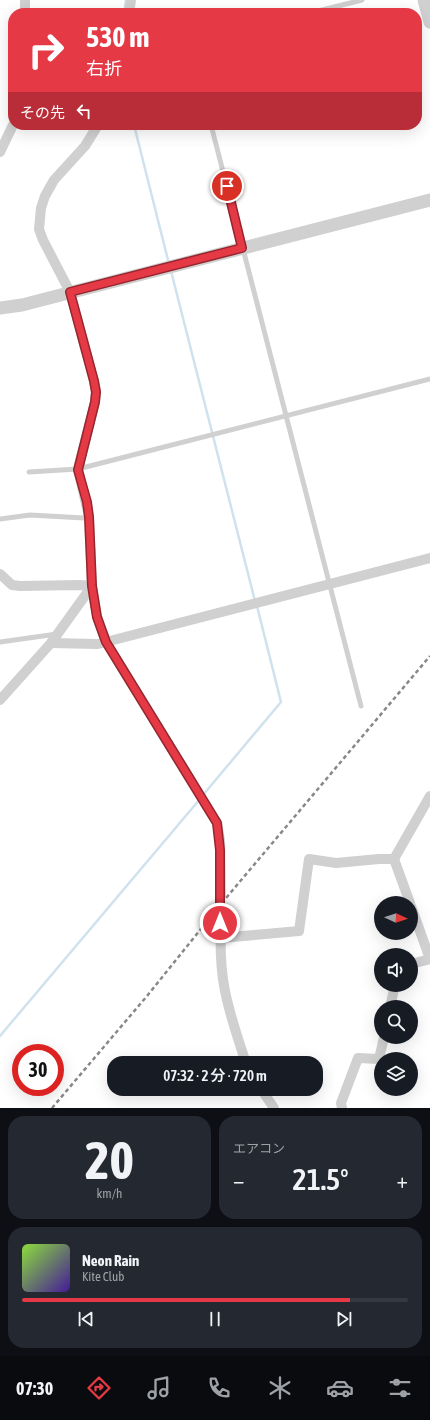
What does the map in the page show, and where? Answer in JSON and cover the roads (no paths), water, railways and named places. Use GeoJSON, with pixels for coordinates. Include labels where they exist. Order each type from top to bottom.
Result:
{"type":"FeatureCollection","features":[{"type":"Feature","properties":{"kind":"street"},"geometry":{"type":"LineString","coordinates":[[424,0],[430,22]]}},
{"type":"Feature","properties":{"kind":"street"},"geometry":{"type":"LineString","coordinates":[[0,152],[11,130]]}},
{"type":"Feature","properties":{"kind":"street"},"geometry":{"type":"LineString","coordinates":[[95,130],[85,146],[54,180],[45,196],[41,208],[39,229],[43,240],[70,292],[96,392],[95,402],[78,470],[87,502],[89,517],[92,586],[97,617],[106,642],[217,823],[220,845],[221,896]]}},
{"type":"Feature","properties":{"kind":"street"},"geometry":{"type":"LineString","coordinates":[[0,308],[22,305],[430,200]]}},
{"type":"Feature","properties":{"kind":"street"},"geometry":{"type":"LineString","coordinates":[[54,639],[98,644],[430,558]]}},
{"type":"Feature","properties":{"kind":"street"},"geometry":{"type":"LineString","coordinates":[[0,574],[12,585],[92,586]]}},
{"type":"Feature","properties":{"kind":"street"},"geometry":{"type":"LineString","coordinates":[[0,700],[54,639],[92,586]]}},
{"type":"Feature","properties":{"kind":"street"},"geometry":{"type":"LineString","coordinates":[[407,896],[394,859],[430,796]]}},
{"type":"Feature","properties":{"kind":"street"},"geometry":{"type":"LineString","coordinates":[[221,938],[299,931],[309,859],[336,863],[394,859]]}},
{"type":"Feature","properties":{"kind":"street"},"geometry":{"type":"LineString","coordinates":[[221,917],[222,966],[225,991],[244,1056]]}},
{"type":"Feature","properties":{"kind":"street"},"geometry":{"type":"LineString","coordinates":[[418,926],[430,959],[418,962]]}},
{"type":"Feature","properties":{"kind":"street"},"geometry":{"type":"LineString","coordinates":[[342,1108],[341,1103],[358,1058],[378,1059],[382,1044]]}},
{"type":"Feature","properties":{"kind":"street"},"geometry":{"type":"LineString","coordinates":[[266,1096],[274,1108]]}},
{"type":"Feature","properties":{"kind":"lane"},"geometry":{"type":"LineString","coordinates":[[330,8],[362,0]]}},
{"type":"Feature","properties":{"kind":"lane"},"geometry":{"type":"LineString","coordinates":[[212,130],[361,706]]}},
{"type":"Feature","properties":{"kind":"lane"},"geometry":{"type":"LineString","coordinates":[[29,472],[78,470],[430,379]]}},
{"type":"Feature","properties":{"kind":"lane"},"geometry":{"type":"LineString","coordinates":[[0,519],[30,515],[89,517]]}},
{"type":"Feature","properties":{"kind":"lane"},"geometry":{"type":"LineString","coordinates":[[0,642],[54,639]]}},
{"type":"Feature","properties":{"kind":"lane"},"geometry":{"type":"LineString","coordinates":[[221,896],[221,917]]}},
{"type":"Feature","properties":{"kind":"waterway"},"geometry":{"type":"LineString","coordinates":[[125,7],[126,0]]}},
{"type":"Feature","properties":{"kind":"waterway"},"geometry":{"type":"LineString","coordinates":[[135,130],[169,264]]}},
{"type":"Feature","properties":{"kind":"waterway"},"geometry":{"type":"LineString","coordinates":[[171,271],[255,601]]}},
{"type":"Feature","properties":{"kind":"waterway"},"geometry":{"type":"LineString","coordinates":[[203,795],[281,702],[257,606]]}},
{"type":"Feature","properties":{"kind":"waterway"},"geometry":{"type":"LineString","coordinates":[[0,1036],[200,799]]}},
{"type":"Feature","properties":{"kind":"railway"},"geometry":{"type":"LineString","coordinates":[[52,1108],[147,996],[221,904],[430,656]]}}]}
